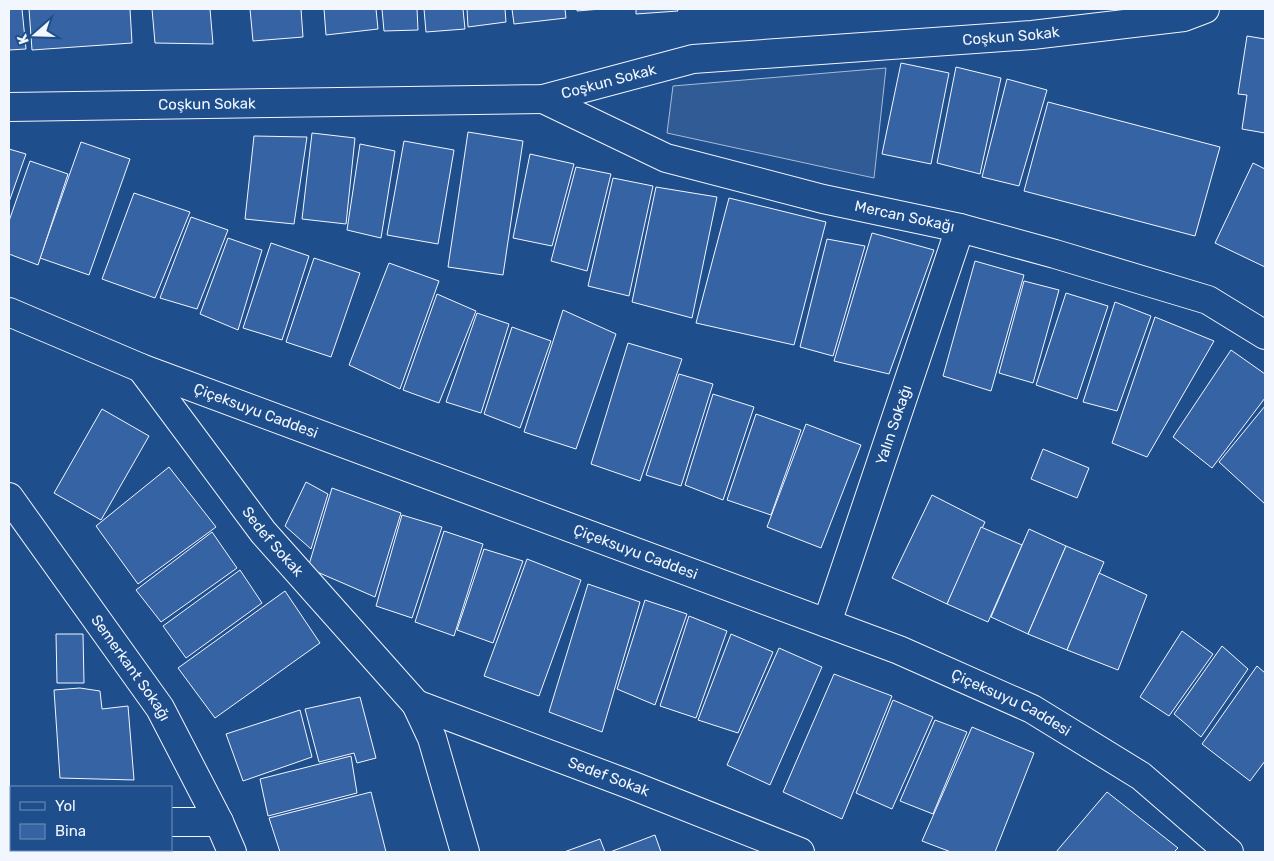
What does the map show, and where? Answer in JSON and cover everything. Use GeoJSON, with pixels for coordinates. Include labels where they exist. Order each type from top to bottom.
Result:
{"type":"FeatureCollection","features":[{"type":"Feature","properties":{"kind":"street","name":"Coşkun Sokak"},"geometry":{"type":"LineString","coordinates":[[9,107],[543,99],[693,59],[1032,35],[1184,16],[1205,9]]}},
{"type":"Feature","properties":{"kind":"street","name":"Mercan Sokağı"},"geometry":{"type":"LineString","coordinates":[[543,99],[666,158],[823,198],[960,228],[1055,254],[1208,300],[1265,335]]}},
{"type":"Feature","properties":{"kind":"street","name":"Yalın Sokağı"},"geometry":{"type":"LineString","coordinates":[[827,623],[960,228]]}},
{"type":"Feature","properties":{"kind":"street","name":"Çiçeksuyu Caddesi"},"geometry":{"type":"LineString","coordinates":[[9,312],[141,368],[899,650],[1032,709],[1141,776],[1229,852]]}},
{"type":"Feature","properties":{"kind":"street","name":"Sedef Sokak"},"geometry":{"type":"LineString","coordinates":[[141,368],[263,532],[416,704],[434,747],[466,852]]}},
{"type":"Feature","properties":{"kind":"street","name":"Semerkant Sokağı"},"geometry":{"type":"LineString","coordinates":[[9,497],[160,708],[219,822],[232,852]]}},
{"type":"Feature","properties":{"kind":"street","name":"Sedef Sokak"},"geometry":{"type":"LineString","coordinates":[[416,704],[632,785],[800,852]]}},
{"type":"Feature","properties":{"kind":"street"},"geometry":{"type":"LineString","coordinates":[[172,822],[219,822]]}},
{"type":"Feature","properties":{"kind":"shaded area"},"geometry":{"type":"Polygon","coordinates":[[[886,68],[874,178],[667,133],[673,86],[886,68]]]}},
{"type":"Feature","properties":{"kind":"building"},"geometry":{"type":"Polygon","coordinates":[[[9,9],[22,9],[26,49],[9,50],[9,9]]]}},
{"type":"Feature","properties":{"kind":"building"},"geometry":{"type":"Polygon","coordinates":[[[29,9],[130,9],[132,43],[32,50],[29,9]]]}},
{"type":"Feature","properties":{"kind":"building"},"geometry":{"type":"Polygon","coordinates":[[[152,9],[210,9],[213,44],[155,43],[152,9]]]}},
{"type":"Feature","properties":{"kind":"building"},"geometry":{"type":"Polygon","coordinates":[[[250,9],[301,9],[303,37],[253,41],[250,9]]]}},
{"type":"Feature","properties":{"kind":"building"},"geometry":{"type":"Polygon","coordinates":[[[324,9],[376,9],[378,29],[326,35],[324,9]]]}},
{"type":"Feature","properties":{"kind":"building"},"geometry":{"type":"Polygon","coordinates":[[[382,9],[417,9],[418,30],[384,31],[382,9]]]}},
{"type":"Feature","properties":{"kind":"building"},"geometry":{"type":"Polygon","coordinates":[[[424,9],[463,9],[465,29],[426,32],[424,9]]]}},
{"type":"Feature","properties":{"kind":"building"},"geometry":{"type":"Polygon","coordinates":[[[467,9],[505,9],[506,22],[468,27],[467,9]]]}},
{"type":"Feature","properties":{"kind":"building"},"geometry":{"type":"Polygon","coordinates":[[[512,9],[565,9],[566,18],[514,24],[512,9]]]}},
{"type":"Feature","properties":{"kind":"building"},"geometry":{"type":"Polygon","coordinates":[[[577,9],[601,9],[577,11],[577,9]]]}},
{"type":"Feature","properties":{"kind":"building"},"geometry":{"type":"Polygon","coordinates":[[[636,9],[677,9],[678,11],[636,14],[636,9]]]}},
{"type":"Feature","properties":{"kind":"building"},"geometry":{"type":"Polygon","coordinates":[[[1247,36],[1265,39],[1265,133],[1242,129],[1247,95],[1238,94],[1247,36]]]}},
{"type":"Feature","properties":{"kind":"building"},"geometry":{"type":"Polygon","coordinates":[[[901,63],[949,73],[931,164],[882,154],[901,63]]]}},
{"type":"Feature","properties":{"kind":"building"},"geometry":{"type":"Polygon","coordinates":[[[956,67],[1001,78],[980,174],[937,163],[956,67]]]}},
{"type":"Feature","properties":{"kind":"building"},"geometry":{"type":"Polygon","coordinates":[[[1007,79],[1047,90],[1019,186],[982,177],[1007,79]]]}},
{"type":"Feature","properties":{"kind":"building"},"geometry":{"type":"Polygon","coordinates":[[[1048,102],[1220,147],[1195,236],[1024,191],[1048,102]]]}},
{"type":"Feature","properties":{"kind":"building"},"geometry":{"type":"Polygon","coordinates":[[[468,132],[523,141],[503,275],[448,267],[468,132]]]}},
{"type":"Feature","properties":{"kind":"building"},"geometry":{"type":"Polygon","coordinates":[[[312,133],[355,138],[346,224],[302,219],[312,133]]]}},
{"type":"Feature","properties":{"kind":"building"},"geometry":{"type":"Polygon","coordinates":[[[254,136],[307,137],[294,224],[245,219],[254,136]]]}},
{"type":"Feature","properties":{"kind":"building"},"geometry":{"type":"Polygon","coordinates":[[[404,141],[454,150],[438,244],[387,235],[404,141]]]}},
{"type":"Feature","properties":{"kind":"building"},"geometry":{"type":"Polygon","coordinates":[[[81,142],[130,159],[89,275],[40,258],[81,142]]]}},
{"type":"Feature","properties":{"kind":"building"},"geometry":{"type":"Polygon","coordinates":[[[360,144],[395,151],[381,238],[347,230],[360,144]]]}},
{"type":"Feature","properties":{"kind":"building"},"geometry":{"type":"Polygon","coordinates":[[[9,149],[26,154],[9,202],[9,149]]]}},
{"type":"Feature","properties":{"kind":"building"},"geometry":{"type":"Polygon","coordinates":[[[530,154],[574,164],[552,246],[513,238],[530,154]]]}},
{"type":"Feature","properties":{"kind":"building"},"geometry":{"type":"Polygon","coordinates":[[[30,161],[68,174],[38,265],[9,254],[9,221],[30,161]]]}},
{"type":"Feature","properties":{"kind":"building"},"geometry":{"type":"Polygon","coordinates":[[[1253,163],[1265,169],[1265,267],[1215,243],[1253,163]]]}},
{"type":"Feature","properties":{"kind":"building"},"geometry":{"type":"Polygon","coordinates":[[[576,167],[611,174],[587,271],[551,261],[576,167]]]}},
{"type":"Feature","properties":{"kind":"building"},"geometry":{"type":"Polygon","coordinates":[[[613,178],[653,186],[629,296],[588,286],[613,178]]]}},
{"type":"Feature","properties":{"kind":"building"},"geometry":{"type":"Polygon","coordinates":[[[656,187],[717,197],[692,318],[632,302],[656,187]]]}},
{"type":"Feature","properties":{"kind":"building"},"geometry":{"type":"Polygon","coordinates":[[[134,193],[190,212],[155,298],[102,279],[134,193]]]}},
{"type":"Feature","properties":{"kind":"building"},"geometry":{"type":"Polygon","coordinates":[[[729,198],[826,222],[794,345],[696,323],[729,198]]]}},
{"type":"Feature","properties":{"kind":"building"},"geometry":{"type":"Polygon","coordinates":[[[191,217],[228,230],[197,309],[160,298],[191,217]]]}},
{"type":"Feature","properties":{"kind":"building"},"geometry":{"type":"Polygon","coordinates":[[[872,233],[934,250],[889,374],[834,361],[872,233]]]}},
{"type":"Feature","properties":{"kind":"building"},"geometry":{"type":"Polygon","coordinates":[[[228,238],[262,250],[238,330],[200,314],[228,238]]]}},
{"type":"Feature","properties":{"kind":"building"},"geometry":{"type":"Polygon","coordinates":[[[827,239],[865,246],[833,356],[800,347],[827,239]]]}},
{"type":"Feature","properties":{"kind":"building"},"geometry":{"type":"Polygon","coordinates":[[[271,243],[309,256],[282,340],[243,328],[271,243]]]}},
{"type":"Feature","properties":{"kind":"building"},"geometry":{"type":"Polygon","coordinates":[[[314,258],[360,273],[331,357],[286,342],[314,258]]]}},
{"type":"Feature","properties":{"kind":"building"},"geometry":{"type":"Polygon","coordinates":[[[975,261],[1024,275],[991,391],[943,376],[975,261]]]}},
{"type":"Feature","properties":{"kind":"building"},"geometry":{"type":"Polygon","coordinates":[[[389,263],[439,281],[400,389],[349,365],[389,263]]]}},
{"type":"Feature","properties":{"kind":"building"},"geometry":{"type":"Polygon","coordinates":[[[1024,281],[1059,290],[1033,383],[999,373],[1024,281]]]}},
{"type":"Feature","properties":{"kind":"building"},"geometry":{"type":"Polygon","coordinates":[[[1066,293],[1108,306],[1077,399],[1036,385],[1066,293]]]}},
{"type":"Feature","properties":{"kind":"building"},"geometry":{"type":"Polygon","coordinates":[[[437,294],[476,311],[439,403],[403,390],[437,294]]]}},
{"type":"Feature","properties":{"kind":"building"},"geometry":{"type":"Polygon","coordinates":[[[1115,302],[1151,316],[1117,411],[1083,402],[1115,302]]]}},
{"type":"Feature","properties":{"kind":"building"},"geometry":{"type":"Polygon","coordinates":[[[563,310],[616,334],[576,449],[524,432],[563,310]]]}},
{"type":"Feature","properties":{"kind":"building"},"geometry":{"type":"Polygon","coordinates":[[[477,313],[509,324],[481,413],[446,402],[477,313]]]}},
{"type":"Feature","properties":{"kind":"building"},"geometry":{"type":"Polygon","coordinates":[[[1155,317],[1214,341],[1147,457],[1112,443],[1155,317]]]}},
{"type":"Feature","properties":{"kind":"building"},"geometry":{"type":"Polygon","coordinates":[[[512,327],[551,341],[520,428],[484,414],[512,327]]]}},
{"type":"Feature","properties":{"kind":"building"},"geometry":{"type":"Polygon","coordinates":[[[628,343],[682,359],[640,481],[591,464],[628,343]]]}},
{"type":"Feature","properties":{"kind":"building"},"geometry":{"type":"Polygon","coordinates":[[[1231,350],[1265,374],[1265,398],[1212,468],[1173,437],[1231,350]]]}},
{"type":"Feature","properties":{"kind":"building"},"geometry":{"type":"Polygon","coordinates":[[[679,374],[713,384],[681,486],[646,475],[679,374]]]}},
{"type":"Feature","properties":{"kind":"building"},"geometry":{"type":"Polygon","coordinates":[[[713,394],[754,407],[723,500],[685,485],[713,394]]]}},
{"type":"Feature","properties":{"kind":"building"},"geometry":{"type":"Polygon","coordinates":[[[1265,406],[1265,504],[1219,462],[1265,406]]]}},
{"type":"Feature","properties":{"kind":"building"},"geometry":{"type":"Polygon","coordinates":[[[102,409],[149,436],[101,520],[54,493],[102,409]]]}},
{"type":"Feature","properties":{"kind":"building"},"geometry":{"type":"Polygon","coordinates":[[[756,414],[801,430],[771,515],[727,500],[756,414]]]}},
{"type":"Feature","properties":{"kind":"building"},"geometry":{"type":"Polygon","coordinates":[[[806,424],[861,445],[821,548],[767,527],[806,424]]]}},
{"type":"Feature","properties":{"kind":"building"},"geometry":{"type":"Polygon","coordinates":[[[1043,449],[1089,468],[1077,498],[1031,479],[1043,449]]]}},
{"type":"Feature","properties":{"kind":"building"},"geometry":{"type":"Polygon","coordinates":[[[169,467],[216,527],[138,584],[96,526],[169,467]]]}},
{"type":"Feature","properties":{"kind":"building"},"geometry":{"type":"Polygon","coordinates":[[[306,482],[328,494],[311,549],[285,526],[306,482]]]}},
{"type":"Feature","properties":{"kind":"building"},"geometry":{"type":"Polygon","coordinates":[[[332,488],[401,513],[375,597],[308,568],[332,488]]]}},
{"type":"Feature","properties":{"kind":"building"},"geometry":{"type":"Polygon","coordinates":[[[932,495],[985,522],[947,604],[892,578],[932,495]]]}},
{"type":"Feature","properties":{"kind":"building"},"geometry":{"type":"Polygon","coordinates":[[[402,515],[442,527],[412,618],[376,606],[402,515]]]}},
{"type":"Feature","properties":{"kind":"building"},"geometry":{"type":"Polygon","coordinates":[[[981,527],[1022,545],[988,622],[947,604],[981,527]]]}},
{"type":"Feature","properties":{"kind":"building"},"geometry":{"type":"Polygon","coordinates":[[[1029,529],[1066,546],[1028,634],[991,617],[1029,529]]]}},
{"type":"Feature","properties":{"kind":"building"},"geometry":{"type":"Polygon","coordinates":[[[444,531],[483,544],[454,636],[415,622],[444,531]]]}},
{"type":"Feature","properties":{"kind":"building"},"geometry":{"type":"Polygon","coordinates":[[[212,532],[237,568],[161,622],[136,590],[212,532]]]}},
{"type":"Feature","properties":{"kind":"building"},"geometry":{"type":"Polygon","coordinates":[[[1066,546],[1104,562],[1067,650],[1028,634],[1066,546]]]}},
{"type":"Feature","properties":{"kind":"building"},"geometry":{"type":"Polygon","coordinates":[[[484,549],[523,561],[493,643],[457,630],[484,549]]]}},
{"type":"Feature","properties":{"kind":"building"},"geometry":{"type":"Polygon","coordinates":[[[527,559],[581,580],[539,696],[484,676],[527,559]]]}},
{"type":"Feature","properties":{"kind":"building"},"geometry":{"type":"Polygon","coordinates":[[[240,570],[262,603],[186,658],[163,626],[240,570]]]}},
{"type":"Feature","properties":{"kind":"building"},"geometry":{"type":"Polygon","coordinates":[[[1099,573],[1147,595],[1118,670],[1067,650],[1099,573]]]}},
{"type":"Feature","properties":{"kind":"building"},"geometry":{"type":"Polygon","coordinates":[[[588,584],[640,602],[602,732],[549,712],[588,584]]]}},
{"type":"Feature","properties":{"kind":"building"},"geometry":{"type":"Polygon","coordinates":[[[285,591],[320,643],[215,718],[178,668],[285,591]]]}},
{"type":"Feature","properties":{"kind":"building"},"geometry":{"type":"Polygon","coordinates":[[[645,600],[687,614],[655,705],[617,689],[645,600]]]}},
{"type":"Feature","properties":{"kind":"building"},"geometry":{"type":"Polygon","coordinates":[[[689,616],[727,631],[696,718],[660,706],[689,616]]]}},
{"type":"Feature","properties":{"kind":"building"},"geometry":{"type":"Polygon","coordinates":[[[1182,631],[1213,654],[1169,716],[1140,697],[1182,631]]]}},
{"type":"Feature","properties":{"kind":"building"},"geometry":{"type":"Polygon","coordinates":[[[56,634],[83,634],[84,683],[57,683],[56,634]]]}},
{"type":"Feature","properties":{"kind":"building"},"geometry":{"type":"Polygon","coordinates":[[[731,634],[773,652],[738,733],[698,720],[731,634]]]}},
{"type":"Feature","properties":{"kind":"building"},"geometry":{"type":"Polygon","coordinates":[[[1222,646],[1248,669],[1201,737],[1174,714],[1222,646]]]}},
{"type":"Feature","properties":{"kind":"building"},"geometry":{"type":"Polygon","coordinates":[[[779,648],[822,667],[770,785],[727,765],[779,648]]]}},
{"type":"Feature","properties":{"kind":"building"},"geometry":{"type":"Polygon","coordinates":[[[1257,666],[1265,673],[1265,761],[1250,781],[1202,744],[1257,666]]]}},
{"type":"Feature","properties":{"kind":"building"},"geometry":{"type":"Polygon","coordinates":[[[834,674],[892,696],[842,819],[783,792],[834,674]]]}},
{"type":"Feature","properties":{"kind":"building"},"geometry":{"type":"Polygon","coordinates":[[[80,688],[100,691],[102,709],[128,706],[134,780],[60,778],[54,690],[80,688]]]}},
{"type":"Feature","properties":{"kind":"building"},"geometry":{"type":"Polygon","coordinates":[[[360,697],[376,758],[357,763],[354,753],[319,762],[305,709],[360,697]]]}},
{"type":"Feature","properties":{"kind":"building"},"geometry":{"type":"Polygon","coordinates":[[[893,700],[933,717],[892,809],[856,793],[893,700]]]}},
{"type":"Feature","properties":{"kind":"building"},"geometry":{"type":"Polygon","coordinates":[[[300,710],[312,757],[243,781],[226,734],[300,710]]]}},
{"type":"Feature","properties":{"kind":"building"},"geometry":{"type":"Polygon","coordinates":[[[935,720],[967,732],[933,814],[900,801],[935,720]]]}},
{"type":"Feature","properties":{"kind":"building"},"geometry":{"type":"Polygon","coordinates":[[[972,727],[1034,753],[995,852],[951,852],[922,841],[972,727]]]}},
{"type":"Feature","properties":{"kind":"building"},"geometry":{"type":"Polygon","coordinates":[[[351,756],[357,793],[268,816],[260,779],[351,756]]]}},
{"type":"Feature","properties":{"kind":"building"},"geometry":{"type":"Polygon","coordinates":[[[371,792],[386,852],[280,852],[269,818],[371,792]]]}},
{"type":"Feature","properties":{"kind":"building"},"geometry":{"type":"Polygon","coordinates":[[[1107,792],[1178,848],[1174,852],[1056,852],[1107,792]]]}},
{"type":"Feature","properties":{"kind":"building"},"geometry":{"type":"Polygon","coordinates":[[[655,835],[661,852],[610,852],[655,835]]]}},
{"type":"Feature","properties":{"kind":"building"},"geometry":{"type":"Polygon","coordinates":[[[600,839],[605,852],[564,852],[600,839]]]}}]}
